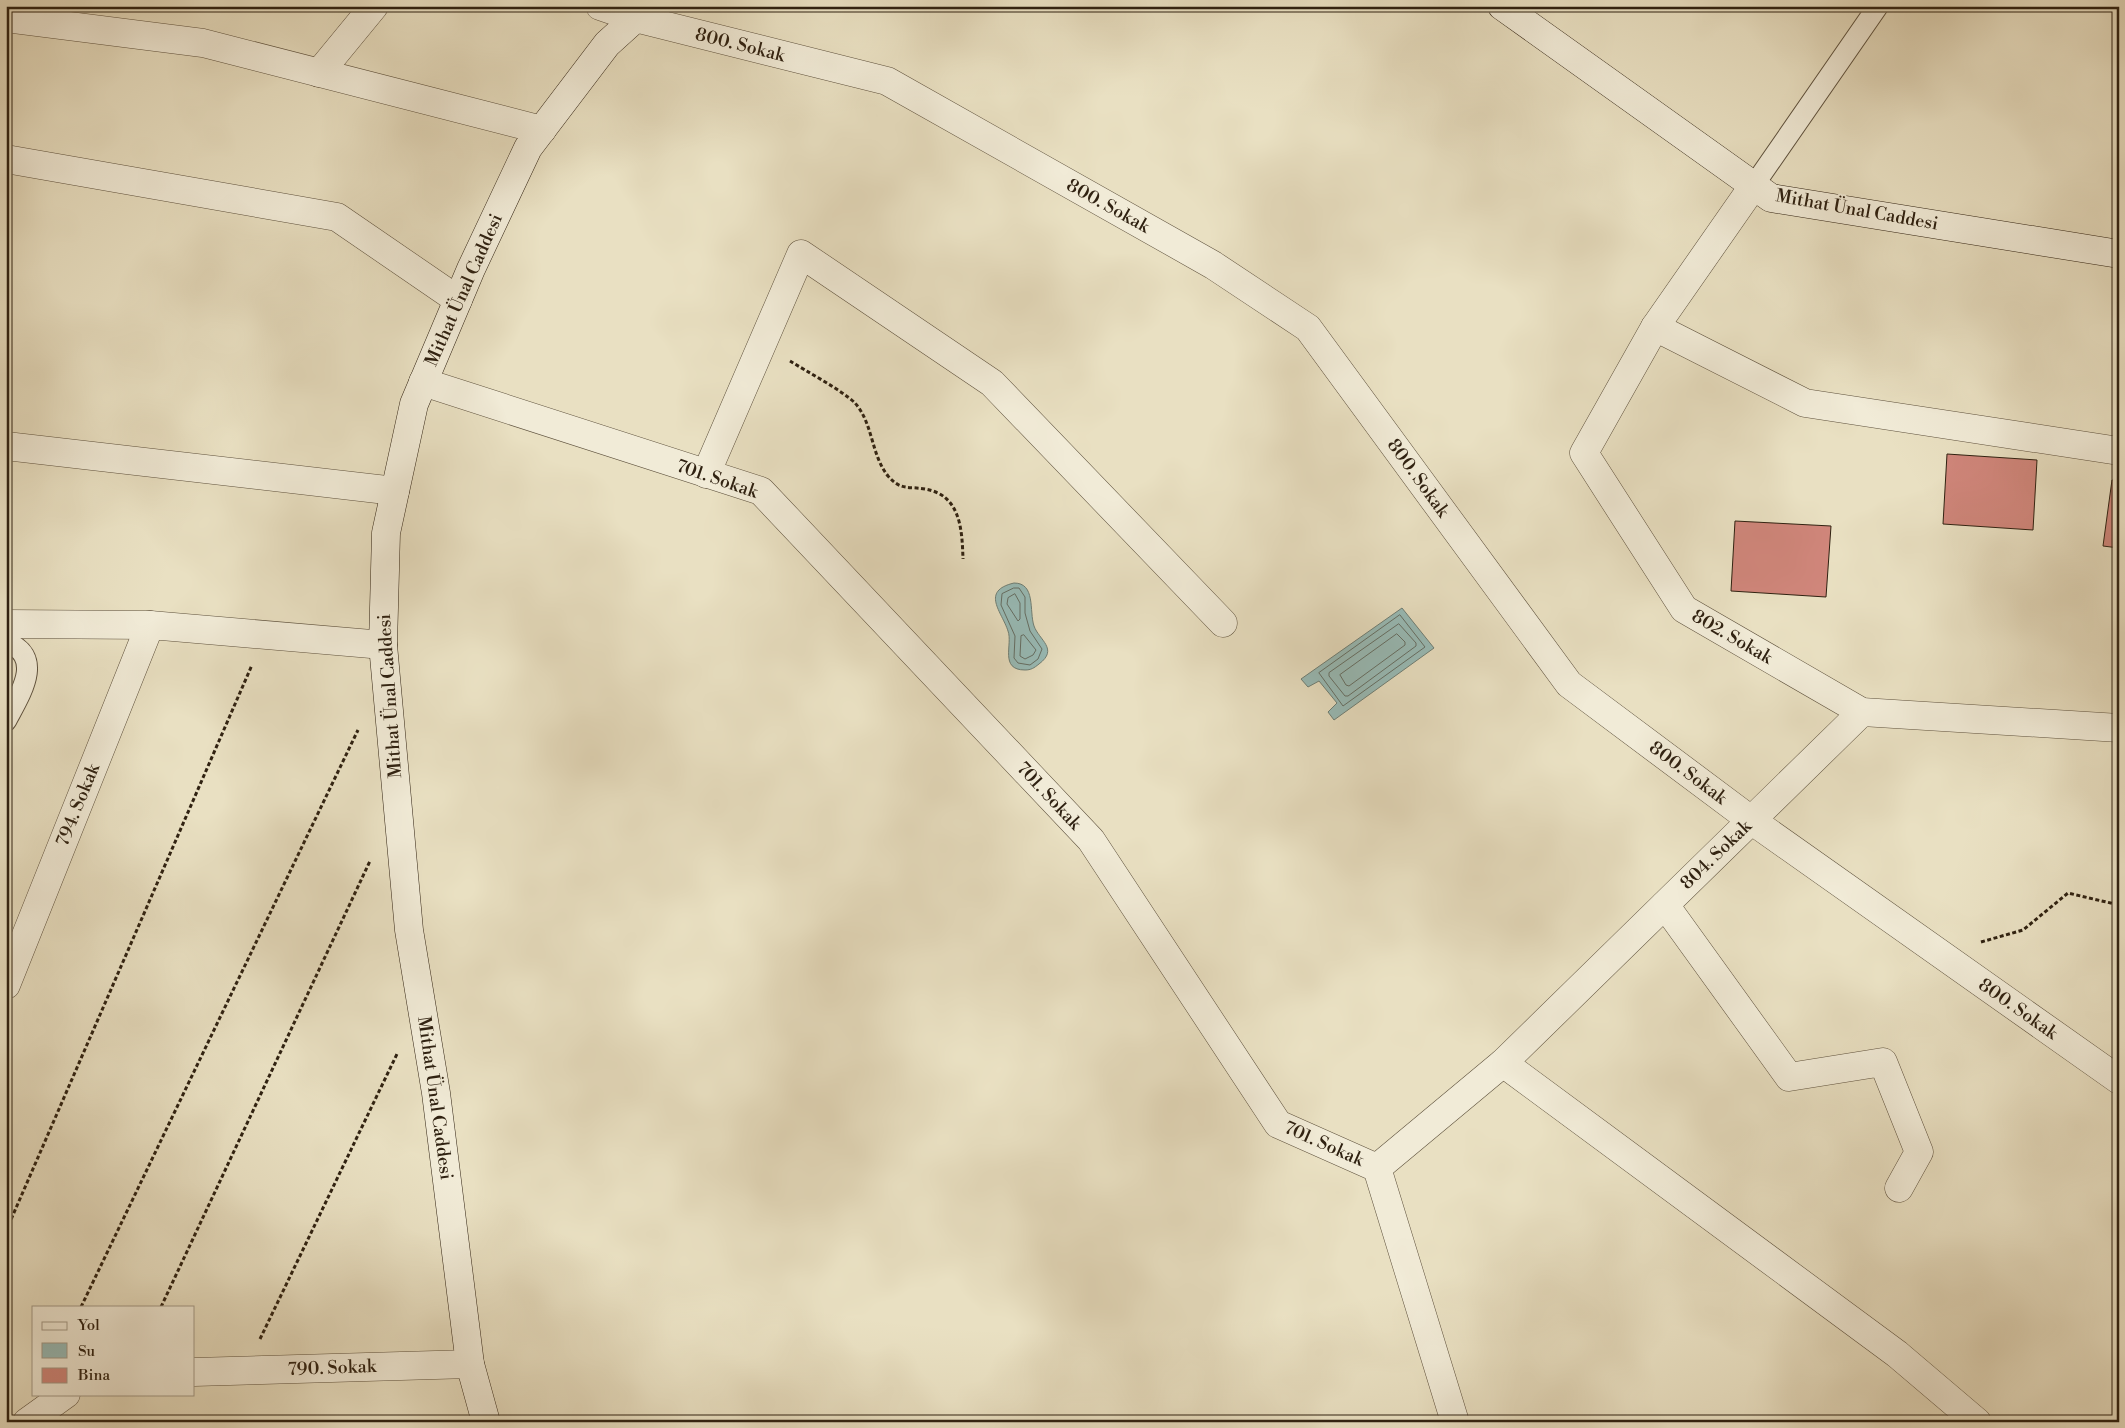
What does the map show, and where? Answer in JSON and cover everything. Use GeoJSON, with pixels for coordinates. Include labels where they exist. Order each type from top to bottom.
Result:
{"type":"FeatureCollection","features":[{"type":"Feature","properties":{"kind":"street"},"geometry":{"type":"LineString","coordinates":[[319,73],[374,6]]}},
{"type":"Feature","properties":{"kind":"street","name":"800. Sokak"},"geometry":{"type":"LineString","coordinates":[[600,6],[642,12],[887,81],[1213,265],[1308,328],[1569,684],[1752,820],[2119,1080]]}},
{"type":"Feature","properties":{"kind":"street","name":"Mithat Ünal Caddesi"},"geometry":{"type":"LineString","coordinates":[[1505,7],[1771,198],[2119,254]]}},
{"type":"Feature","properties":{"kind":"street","name":"Mithat Ünal Caddesi"},"geometry":{"type":"LineString","coordinates":[[486,1422],[470,1364],[436,1094],[409,930],[383,645],[386,533],[414,404],[458,300],[528,148],[607,44],[642,12]]}},
{"type":"Feature","properties":{"kind":"street"},"geometry":{"type":"LineString","coordinates":[[6,18],[203,43],[542,130]]}},
{"type":"Feature","properties":{"kind":"street"},"geometry":{"type":"LineString","coordinates":[[6,159],[337,217],[458,300]]}},
{"type":"Feature","properties":{"kind":"street"},"geometry":{"type":"LineString","coordinates":[[1754,185],[1655,327],[1805,403],[2119,451]]}},
{"type":"Feature","properties":{"kind":"street"},"geometry":{"type":"LineString","coordinates":[[706,474],[801,254],[992,383],[1223,623]]}},
{"type":"Feature","properties":{"kind":"street","name":"802. Sokak"},"geometry":{"type":"LineString","coordinates":[[1655,327],[1584,453],[1684,609],[1862,712]]}},
{"type":"Feature","properties":{"kind":"street","name":"701. Sokak"},"geometry":{"type":"LineString","coordinates":[[423,382],[762,491],[1091,840],[1278,1124],[1377,1168],[1456,1422]]}},
{"type":"Feature","properties":{"kind":"street"},"geometry":{"type":"LineString","coordinates":[[6,446],[395,491]]}},
{"type":"Feature","properties":{"kind":"street"},"geometry":{"type":"LineString","coordinates":[[6,624],[150,625],[383,645]]}},
{"type":"Feature","properties":{"kind":"street","name":"794. Sokak"},"geometry":{"type":"LineString","coordinates":[[6,985],[150,625]]}},
{"type":"Feature","properties":{"kind":"street"},"geometry":{"type":"LineString","coordinates":[[1862,712],[2119,728]]}},
{"type":"Feature","properties":{"kind":"street","name":"804. Sokak"},"geometry":{"type":"LineString","coordinates":[[1377,1168],[1503,1063],[1862,712]]}},
{"type":"Feature","properties":{"kind":"street"},"geometry":{"type":"LineString","coordinates":[[1666,905],[1789,1077],[1883,1062],[1919,1152],[1899,1188]]}},
{"type":"Feature","properties":{"kind":"street"},"geometry":{"type":"LineString","coordinates":[[1503,1063],[1897,1354],[1977,1422]]}},
{"type":"Feature","properties":{"kind":"street","name":"790. Sokak"},"geometry":{"type":"LineString","coordinates":[[195,1372],[470,1364]]}},
{"type":"Feature","properties":{"kind":"street"},"geometry":{"type":"LineString","coordinates":[[27,1422],[63,1396]]}},
{"type":"Feature","properties":{"kind":"lane"},"geometry":{"type":"LineString","coordinates":[[1754,185],[1878,6]]}},
{"type":"Feature","properties":{"kind":"lane"},"geometry":{"type":"LineString","coordinates":[[6,642],[18,649],[25,659],[28,675],[6,721]]}},
{"type":"Feature","properties":{"kind":"path"},"geometry":{"type":"LineString","coordinates":[[762,344],[855,403],[867,425],[887,475],[902,488],[927,489],[948,500],[961,521],[963,559]]}},
{"type":"Feature","properties":{"kind":"path"},"geometry":{"type":"LineString","coordinates":[[6,1231],[264,635]]}},
{"type":"Feature","properties":{"kind":"path"},"geometry":{"type":"LineString","coordinates":[[81,1306],[360,726]]}},
{"type":"Feature","properties":{"kind":"path"},"geometry":{"type":"LineString","coordinates":[[161,1306],[372,856]]}},
{"type":"Feature","properties":{"kind":"path"},"geometry":{"type":"LineString","coordinates":[[1941,954],[2022,930],[2068,893],[2119,905]]}},
{"type":"Feature","properties":{"kind":"path"},"geometry":{"type":"LineString","coordinates":[[244,1371],[400,1048]]}},
{"type":"Feature","properties":{"kind":"water"},"geometry":{"type":"Polygon","coordinates":[[[1014,583],[1021,584],[1029,593],[1034,626],[1048,649],[1045,659],[1029,670],[1017,669],[1012,666],[1009,655],[1008,631],[996,603],[998,591],[1014,583]]]}},
{"type":"Feature","properties":{"kind":"water"},"geometry":{"type":"Polygon","coordinates":[[[1402,608],[1434,648],[1334,720],[1328,712],[1337,703],[1319,681],[1308,687],[1301,679],[1402,608]]]}},
{"type":"Feature","properties":{"kind":"building"},"geometry":{"type":"Polygon","coordinates":[[[1947,454],[2037,460],[2033,530],[1943,524],[1947,454]]]}},
{"type":"Feature","properties":{"kind":"building"},"geometry":{"type":"Polygon","coordinates":[[[2112,480],[2119,481],[2119,548],[2103,546],[2112,480]]]}},
{"type":"Feature","properties":{"kind":"building"},"geometry":{"type":"Polygon","coordinates":[[[1735,521],[1831,526],[1826,597],[1731,591],[1735,521]]]}}]}
